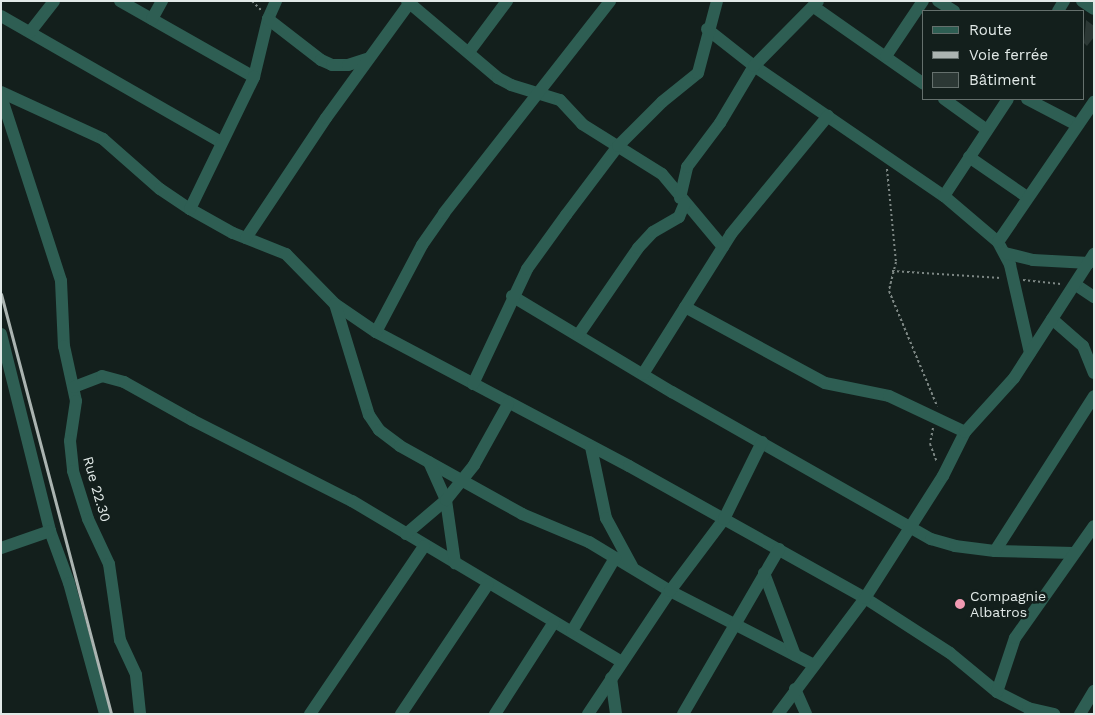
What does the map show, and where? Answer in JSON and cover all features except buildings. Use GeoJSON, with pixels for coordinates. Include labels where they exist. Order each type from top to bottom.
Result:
{"type":"FeatureCollection","features":[{"type":"Feature","properties":{"kind":"street"},"geometry":{"type":"LineString","coordinates":[[30,32],[54,1]]}},
{"type":"Feature","properties":{"kind":"street"},"geometry":{"type":"LineString","coordinates":[[120,1],[254,77]]}},
{"type":"Feature","properties":{"kind":"street"},"geometry":{"type":"LineString","coordinates":[[152,19],[162,1]]}},
{"type":"Feature","properties":{"kind":"street"},"geometry":{"type":"LineString","coordinates":[[190,209],[220,142],[254,77],[268,19],[276,1]]}},
{"type":"Feature","properties":{"kind":"street"},"geometry":{"type":"LineString","coordinates":[[470,52],[507,1]]}},
{"type":"Feature","properties":{"kind":"street"},"geometry":{"type":"LineString","coordinates":[[376,332],[422,245],[536,93],[610,1]]}},
{"type":"Feature","properties":{"kind":"street"},"geometry":{"type":"LineString","coordinates":[[473,384],[512,296],[527,269],[618,146],[662,102],[698,73],[707,28],[717,1]]}},
{"type":"Feature","properties":{"kind":"street"},"geometry":{"type":"LineString","coordinates":[[886,56],[923,1]]}},
{"type":"Feature","properties":{"kind":"street"},"geometry":{"type":"LineString","coordinates":[[938,1],[952,10]]}},
{"type":"Feature","properties":{"kind":"street"},"geometry":{"type":"LineString","coordinates":[[1082,1],[1094,9]]}},
{"type":"Feature","properties":{"kind":"street"},"geometry":{"type":"LineString","coordinates":[[246,238],[368,58],[409,2],[470,52],[498,78],[560,100],[582,124],[662,174],[723,247]]}},
{"type":"Feature","properties":{"kind":"street"},"geometry":{"type":"LineString","coordinates":[[579,334],[638,248],[653,232],[679,217],[687,167],[720,123],[754,66],[816,4],[922,83]]}},
{"type":"Feature","properties":{"kind":"street"},"geometry":{"type":"LineString","coordinates":[[1,16],[220,142]]}},
{"type":"Feature","properties":{"kind":"street"},"geometry":{"type":"LineString","coordinates":[[268,19],[321,60],[332,65],[348,65],[368,58]]}},
{"type":"Feature","properties":{"kind":"street"},"geometry":{"type":"LineString","coordinates":[[707,28],[754,66],[944,196],[1002,247],[1033,260],[1091,258]]}},
{"type":"Feature","properties":{"kind":"street"},"geometry":{"type":"LineString","coordinates":[[1,94],[103,139],[160,189],[190,209],[246,238],[286,254],[334,304],[376,332],[724,519],[865,598],[950,653],[997,692],[1028,708],[1054,714]]}},
{"type":"Feature","properties":{"kind":"street","name":"Rue 22.30"},"geometry":{"type":"LineString","coordinates":[[1,94],[61,281],[64,346],[76,400],[70,442],[73,471],[88,519],[109,564],[120,640],[136,675],[140,714]]}},
{"type":"Feature","properties":{"kind":"street"},"geometry":{"type":"LineString","coordinates":[[945,100],[987,130]]}},
{"type":"Feature","properties":{"kind":"street"},"geometry":{"type":"LineString","coordinates":[[944,196],[1007,100]]}},
{"type":"Feature","properties":{"kind":"street"},"geometry":{"type":"LineString","coordinates":[[1029,100],[1077,125]]}},
{"type":"Feature","properties":{"kind":"street"},"geometry":{"type":"LineString","coordinates":[[1030,353],[1014,279],[1002,247],[1027,197],[1094,102]]}},
{"type":"Feature","properties":{"kind":"street"},"geometry":{"type":"LineString","coordinates":[[643,374],[723,247],[828,116]]}},
{"type":"Feature","properties":{"kind":"street"},"geometry":{"type":"LineString","coordinates":[[969,157],[1027,197]]}},
{"type":"Feature","properties":{"kind":"street"},"geometry":{"type":"LineString","coordinates":[[778,714],[812,664],[865,598],[942,476],[965,432],[1014,378],[1076,285],[1091,258]]}},
{"type":"Feature","properties":{"kind":"street"},"geometry":{"type":"LineString","coordinates":[[1076,285],[1094,297]]}},
{"type":"Feature","properties":{"kind":"street"},"geometry":{"type":"LineString","coordinates":[[512,296],[579,334],[643,374],[912,525],[931,539],[955,546],[995,551],[1074,553]]}},
{"type":"Feature","properties":{"kind":"street"},"geometry":{"type":"LineString","coordinates":[[334,304],[369,415],[379,430],[429,462],[522,514],[574,535],[633,567],[670,591],[812,664]]}},
{"type":"Feature","properties":{"kind":"street"},"geometry":{"type":"LineString","coordinates":[[685,307],[825,383],[889,396],[965,432]]}},
{"type":"Feature","properties":{"kind":"street"},"geometry":{"type":"LineString","coordinates":[[1052,319],[1083,346],[1094,373]]}},
{"type":"Feature","properties":{"kind":"street"},"geometry":{"type":"LineString","coordinates":[[1,334],[50,531],[69,583],[105,714]]}},
{"type":"Feature","properties":{"kind":"street"},"geometry":{"type":"LineString","coordinates":[[74,387],[102,376],[124,382],[192,420],[352,501],[424,546],[622,662]]}},
{"type":"Feature","properties":{"kind":"street"},"geometry":{"type":"LineString","coordinates":[[995,551],[1094,396]]}},
{"type":"Feature","properties":{"kind":"street"},"geometry":{"type":"LineString","coordinates":[[406,534],[446,500],[462,480],[483,452],[508,404]]}},
{"type":"Feature","properties":{"kind":"street"},"geometry":{"type":"LineString","coordinates":[[588,714],[670,591],[724,519],[762,442]]}},
{"type":"Feature","properties":{"kind":"street"},"geometry":{"type":"LineString","coordinates":[[591,447],[606,518],[633,567]]}},
{"type":"Feature","properties":{"kind":"street"},"geometry":{"type":"LineString","coordinates":[[429,462],[446,500],[455,563]]}},
{"type":"Feature","properties":{"kind":"street"},"geometry":{"type":"LineString","coordinates":[[997,692],[1016,638],[1094,526]]}},
{"type":"Feature","properties":{"kind":"street"},"geometry":{"type":"LineString","coordinates":[[1,548],[50,531]]}},
{"type":"Feature","properties":{"kind":"street"},"geometry":{"type":"LineString","coordinates":[[310,714],[424,546]]}},
{"type":"Feature","properties":{"kind":"street"},"geometry":{"type":"LineString","coordinates":[[683,714],[779,549]]}},
{"type":"Feature","properties":{"kind":"street"},"geometry":{"type":"LineString","coordinates":[[572,631],[615,558]]}},
{"type":"Feature","properties":{"kind":"street"},"geometry":{"type":"LineString","coordinates":[[764,573],[795,655]]}},
{"type":"Feature","properties":{"kind":"street"},"geometry":{"type":"LineString","coordinates":[[401,714],[488,584]]}},
{"type":"Feature","properties":{"kind":"street"},"geometry":{"type":"LineString","coordinates":[[495,714],[554,622]]}},
{"type":"Feature","properties":{"kind":"street"},"geometry":{"type":"LineString","coordinates":[[611,678],[616,714]]}},
{"type":"Feature","properties":{"kind":"street"},"geometry":{"type":"LineString","coordinates":[[795,689],[806,714]]}},
{"type":"Feature","properties":{"kind":"street"},"geometry":{"type":"LineString","coordinates":[[1080,714],[1094,691]]}},
{"type":"Feature","properties":{"kind":"path"},"geometry":{"type":"LineString","coordinates":[[885,155],[896,262],[892,271],[889,291],[937,406],[930,444],[942,476]]}},
{"type":"Feature","properties":{"kind":"path"},"geometry":{"type":"LineString","coordinates":[[892,271],[1076,285]]}},
{"type":"Feature","properties":{"kind":"railway"},"geometry":{"type":"LineString","coordinates":[[1,294],[111,714]]}},
{"type":"Feature","properties":{"kind":"place","name":"Compagnie Albatros"},"geometry":{"type":"Point","coordinates":[960,604]}}]}
